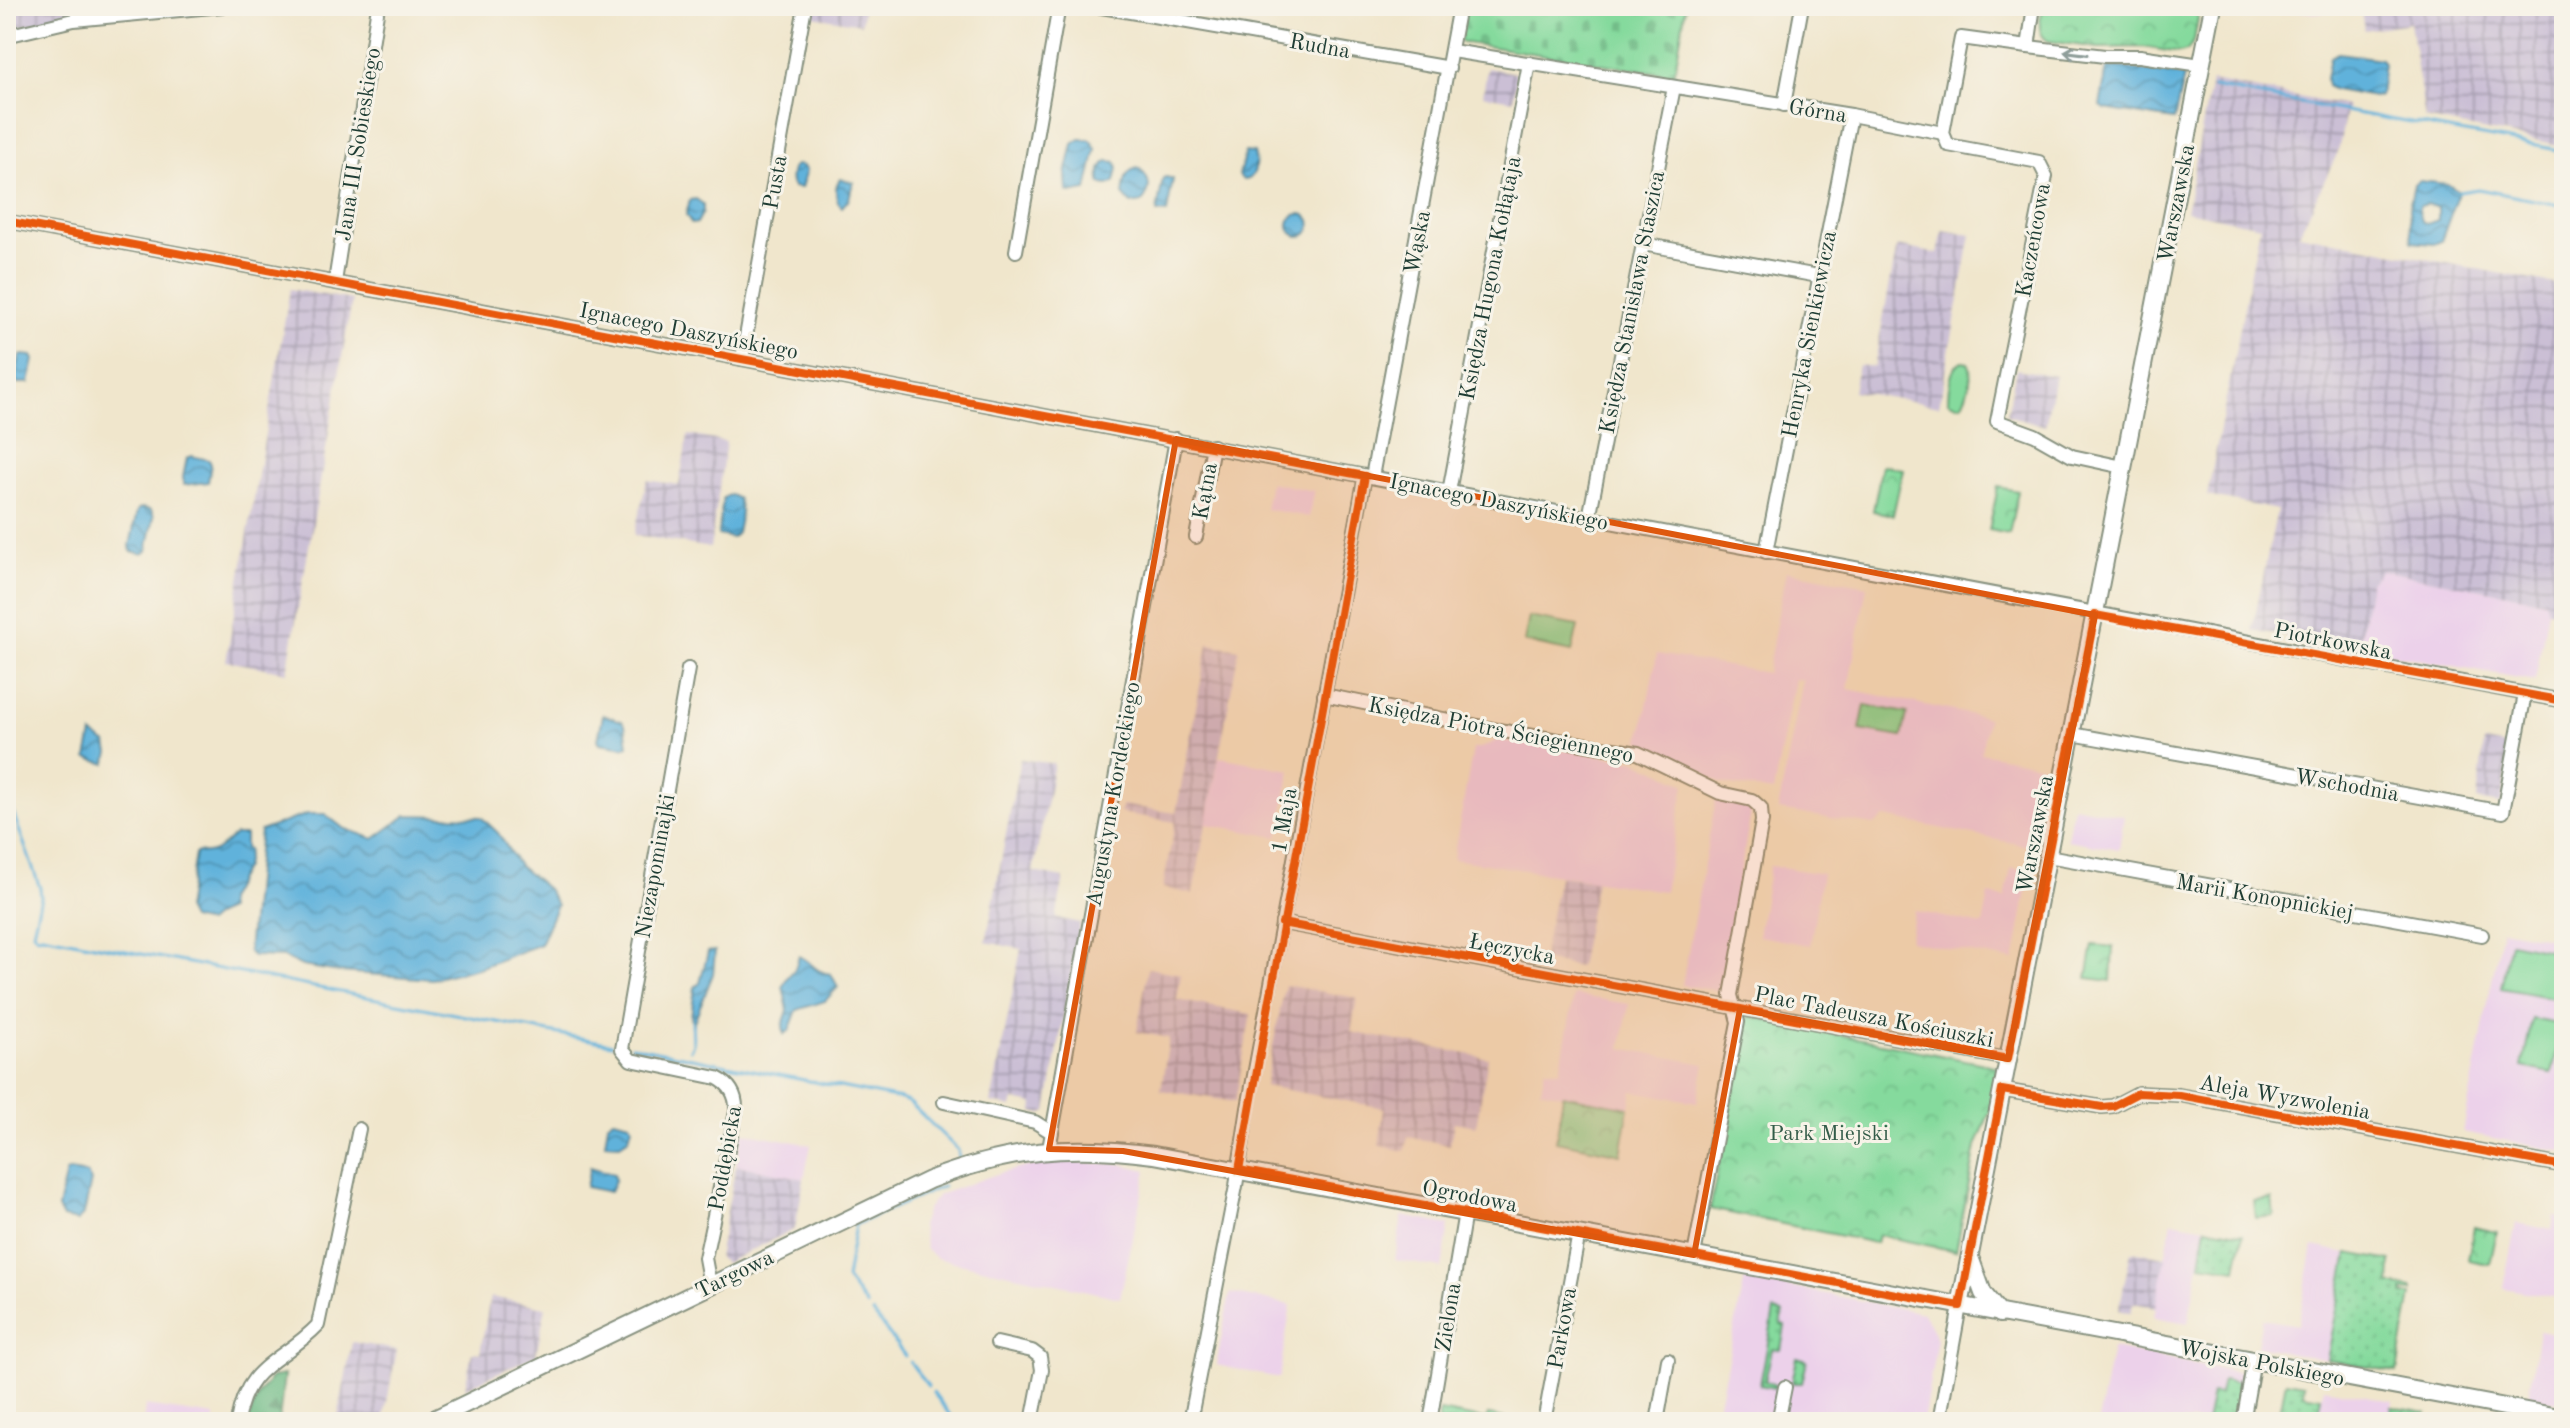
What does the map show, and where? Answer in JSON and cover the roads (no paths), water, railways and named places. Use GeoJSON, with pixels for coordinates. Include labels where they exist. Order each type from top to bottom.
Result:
{"type":"FeatureCollection","features":[{"type":"Feature","properties":{"kind":"main road","name":"Warszawska"},"geometry":{"type":"LineString","coordinates":[[2008,1059],[2213,6]]}},
{"type":"Feature","properties":{"kind":"main road","name":"Plac Tadeusza Kościuszki"},"geometry":{"type":"LineString","coordinates":[[1960,1306],[2008,1059]]}},
{"type":"Feature","properties":{"kind":"main road","name":"Ogrodowa"},"geometry":{"type":"LineString","coordinates":[[1050,1141],[1077,1148],[1123,1151],[1239,1170],[1694,1255]]}},
{"type":"Feature","properties":{"kind":"main road","name":"Targowa"},"geometry":{"type":"LineString","coordinates":[[428,1422],[929,1180],[1050,1141]]}},
{"type":"Feature","properties":{"kind":"main road"},"geometry":{"type":"LineString","coordinates":[[1694,1255],[1960,1306]]}},
{"type":"Feature","properties":{"kind":"main road"},"geometry":{"type":"LineString","coordinates":[[1970,1257],[1983,1293],[2000,1314]]}},
{"type":"Feature","properties":{"kind":"main road","name":"Wojska Polskiego"},"geometry":{"type":"LineString","coordinates":[[1960,1306],[2254,1360],[2532,1417],[2564,1418]]}},
{"type":"Feature","properties":{"kind":"street"},"geometry":{"type":"LineString","coordinates":[[6,36],[74,20],[222,6]]}},
{"type":"Feature","properties":{"kind":"street","name":"Jana III Sobieskiego"},"geometry":{"type":"LineString","coordinates":[[335,282],[378,6]]}},
{"type":"Feature","properties":{"kind":"street","name":"Pusta"},"geometry":{"type":"LineString","coordinates":[[742,359],[805,6]]}},
{"type":"Feature","properties":{"kind":"street"},"geometry":{"type":"LineString","coordinates":[[1016,251],[1059,6]]}},
{"type":"Feature","properties":{"kind":"street","name":"Rudna"},"geometry":{"type":"LineString","coordinates":[[1096,6],[1449,68]]}},
{"type":"Feature","properties":{"kind":"street","name":"Wąska"},"geometry":{"type":"LineString","coordinates":[[1368,477],[1459,6]]}},
{"type":"Feature","properties":{"kind":"street"},"geometry":{"type":"LineString","coordinates":[[1784,105],[1802,6]]}},
{"type":"Feature","properties":{"kind":"street"},"geometry":{"type":"LineString","coordinates":[[2028,47],[2034,6]]}},
{"type":"Feature","properties":{"kind":"street"},"geometry":{"type":"LineString","coordinates":[[1943,133],[1961,38],[2109,56],[2147,56],[2201,65]]}},
{"type":"Feature","properties":{"kind":"street"},"geometry":{"type":"LineString","coordinates":[[1452,51],[1529,63]]}},
{"type":"Feature","properties":{"kind":"street","name":"Górna"},"geometry":{"type":"LineString","coordinates":[[1529,63],[1851,115],[1943,133]]}},
{"type":"Feature","properties":{"kind":"street","name":"Księdza Hugona Kołłątaja"},"geometry":{"type":"LineString","coordinates":[[1449,492],[1529,63]]}},
{"type":"Feature","properties":{"kind":"street","name":"Księdza Stanisława Staszica"},"geometry":{"type":"LineString","coordinates":[[1589,518],[1674,87]]}},
{"type":"Feature","properties":{"kind":"street","name":"Henryka Sienkiewicza"},"geometry":{"type":"LineString","coordinates":[[1766,552],[1851,115]]}},
{"type":"Feature","properties":{"kind":"street","name":"Kaczeńcowa"},"geometry":{"type":"LineString","coordinates":[[1943,133],[1948,145],[2039,162],[2046,176],[1997,421],[2035,435],[2072,456],[2123,467]]}},
{"type":"Feature","properties":{"kind":"street","name":"Ignacego Daszyńskiego"},"geometry":{"type":"LineString","coordinates":[[6,221],[1176,439],[2095,615]]}},
{"type":"Feature","properties":{"kind":"street"},"geometry":{"type":"LineString","coordinates":[[1643,244],[1818,276]]}},
{"type":"Feature","properties":{"kind":"street","name":"Augustyna Kordeckiego"},"geometry":{"type":"LineString","coordinates":[[1050,1141],[1176,439]]}},
{"type":"Feature","properties":{"kind":"street","name":"Kątna"},"geometry":{"type":"LineString","coordinates":[[1196,537],[1213,446]]}},
{"type":"Feature","properties":{"kind":"street","name":"1 Maja"},"geometry":{"type":"LineString","coordinates":[[1190,1422],[1239,1170],[1324,695],[1368,477]]}},
{"type":"Feature","properties":{"kind":"street","name":"Piotrkowska"},"geometry":{"type":"LineString","coordinates":[[2095,615],[2564,701]]}},
{"type":"Feature","properties":{"kind":"street","name":"Niezapominajki"},"geometry":{"type":"LineString","coordinates":[[631,1060],[624,1052],[623,1044],[688,669]]}},
{"type":"Feature","properties":{"kind":"street","name":"Wschodnia"},"geometry":{"type":"LineString","coordinates":[[2072,734],[2503,812],[2525,694]]}},
{"type":"Feature","properties":{"kind":"street","name":"Księdza Piotra Ściegiennego"},"geometry":{"type":"LineString","coordinates":[[1324,695],[1498,730],[1638,753],[1720,793],[1752,800],[1761,808],[1762,821],[1731,995],[1735,1008]]}},
{"type":"Feature","properties":{"kind":"street","name":"Marii Konopnickiej"},"geometry":{"type":"LineString","coordinates":[[2048,856],[2482,935]]}},
{"type":"Feature","properties":{"kind":"street","name":"Łęczycka"},"geometry":{"type":"LineString","coordinates":[[1282,923],[1735,1008]]}},
{"type":"Feature","properties":{"kind":"street","name":"Plac Tadeusza Kościuszki"},"geometry":{"type":"LineString","coordinates":[[1694,1255],[1736,1037],[1738,1022],[1735,1008],[2008,1059]]}},
{"type":"Feature","properties":{"kind":"street","name":"Poddębicka"},"geometry":{"type":"LineString","coordinates":[[631,1060],[717,1078],[733,1092],[736,1112],[705,1258],[710,1285]]}},
{"type":"Feature","properties":{"kind":"street","name":"Aleja Wyzwolenia"},"geometry":{"type":"LineString","coordinates":[[2002,1090],[2102,1107],[2113,1106],[2138,1093],[2179,1095],[2564,1166]]}},
{"type":"Feature","properties":{"kind":"street","name":"Ogrodowa"},"geometry":{"type":"LineString","coordinates":[[944,1102],[1035,1122],[1050,1141]]}},
{"type":"Feature","properties":{"kind":"street"},"geometry":{"type":"LineString","coordinates":[[237,1422],[242,1396],[252,1378],[306,1338],[318,1325],[359,1129]]}},
{"type":"Feature","properties":{"kind":"street","name":"Zielona"},"geometry":{"type":"LineString","coordinates":[[1430,1422],[1465,1212]]}},
{"type":"Feature","properties":{"kind":"street","name":"Parkowa"},"geometry":{"type":"LineString","coordinates":[[1544,1422],[1579,1233]]}},
{"type":"Feature","properties":{"kind":"street"},"geometry":{"type":"LineString","coordinates":[[1939,1422],[1960,1306]]}},
{"type":"Feature","properties":{"kind":"street"},"geometry":{"type":"LineString","coordinates":[[997,1343],[1032,1351],[1040,1357],[1042,1370],[1032,1422]]}},
{"type":"Feature","properties":{"kind":"street"},"geometry":{"type":"LineString","coordinates":[[1657,1422],[1668,1360]]}},
{"type":"Feature","properties":{"kind":"street"},"geometry":{"type":"LineString","coordinates":[[2243,1422],[2254,1360]]}},
{"type":"Feature","properties":{"kind":"street"},"geometry":{"type":"LineString","coordinates":[[1778,1422],[1785,1387]]}},
{"type":"Feature","properties":{"kind":"water"},"geometry":{"type":"Polygon","coordinates":[[[2338,53],[2381,59],[2384,64],[2380,95],[2374,97],[2327,86],[2330,57],[2338,53]]]}},
{"type":"Feature","properties":{"kind":"water"},"geometry":{"type":"Polygon","coordinates":[[[2107,68],[2184,76],[2174,120],[2100,106],[2107,68]]]}},
{"type":"Feature","properties":{"kind":"water"},"geometry":{"type":"Polygon","coordinates":[[[1080,139],[1091,140],[1096,149],[1087,190],[1070,193],[1067,191],[1066,174],[1073,144],[1080,139]]]}},
{"type":"Feature","properties":{"kind":"water"},"geometry":{"type":"Polygon","coordinates":[[[1245,152],[1254,153],[1255,166],[1251,177],[1243,180],[1239,175],[1245,152]]]}},
{"type":"Feature","properties":{"kind":"water"},"geometry":{"type":"Polygon","coordinates":[[[1108,161],[1116,162],[1118,168],[1115,182],[1101,184],[1101,171],[1108,161]]]}},
{"type":"Feature","properties":{"kind":"water"},"geometry":{"type":"Polygon","coordinates":[[[795,165],[806,170],[801,188],[793,187],[791,182],[795,165]]]}},
{"type":"Feature","properties":{"kind":"water"},"geometry":{"type":"Polygon","coordinates":[[[1139,168],[1148,180],[1149,188],[1142,202],[1131,204],[1123,195],[1125,181],[1130,171],[1139,168]]]}},
{"type":"Feature","properties":{"kind":"water"},"geometry":{"type":"Polygon","coordinates":[[[1163,178],[1173,179],[1167,213],[1157,212],[1163,178]]]}},
{"type":"Feature","properties":{"kind":"water"},"geometry":{"type":"Polygon","coordinates":[[[840,179],[853,182],[849,199],[842,207],[836,194],[840,179]]]}},
{"type":"Feature","properties":{"kind":"water"},"geometry":{"type":"Polygon","coordinates":[[[2419,181],[2447,184],[2459,192],[2441,241],[2434,244],[2412,242],[2409,209],[2414,185],[2419,181]],[[2427,204],[2420,206],[2421,221],[2427,224],[2438,220],[2438,208],[2427,204]]]}},
{"type":"Feature","properties":{"kind":"water"},"geometry":{"type":"Polygon","coordinates":[[[696,199],[703,204],[703,212],[697,223],[692,224],[686,215],[690,200],[696,199]]]}},
{"type":"Feature","properties":{"kind":"water"},"geometry":{"type":"Polygon","coordinates":[[[1300,214],[1308,217],[1311,225],[1308,233],[1300,236],[1292,233],[1289,225],[1292,217],[1300,214]]]}},
{"type":"Feature","properties":{"kind":"water"},"geometry":{"type":"Polygon","coordinates":[[[20,356],[32,356],[34,360],[29,383],[17,383],[15,378],[20,356]]]}},
{"type":"Feature","properties":{"kind":"water"},"geometry":{"type":"Polygon","coordinates":[[[187,458],[209,460],[208,482],[184,485],[187,458]]]}},
{"type":"Feature","properties":{"kind":"water"},"geometry":{"type":"Polygon","coordinates":[[[731,495],[738,499],[741,512],[737,533],[732,538],[718,535],[723,499],[731,495]]]}},
{"type":"Feature","properties":{"kind":"water"},"geometry":{"type":"Polygon","coordinates":[[[141,508],[151,510],[154,516],[147,551],[143,554],[131,551],[130,546],[137,511],[141,508]]]}},
{"type":"Feature","properties":{"kind":"water"},"geometry":{"type":"Polygon","coordinates":[[[603,715],[622,721],[628,745],[600,743],[603,715]]]}},
{"type":"Feature","properties":{"kind":"water"},"geometry":{"type":"Polygon","coordinates":[[[92,734],[107,744],[109,753],[106,764],[87,758],[92,734]]]}},
{"type":"Feature","properties":{"kind":"water"},"geometry":{"type":"Polygon","coordinates":[[[308,814],[325,814],[343,828],[374,839],[407,815],[481,817],[498,833],[519,866],[547,889],[557,905],[540,944],[481,967],[432,979],[340,972],[302,966],[284,957],[253,956],[248,952],[260,831],[308,814]]]}},
{"type":"Feature","properties":{"kind":"water"},"geometry":{"type":"Polygon","coordinates":[[[235,835],[245,835],[245,849],[248,850],[245,867],[227,900],[228,910],[207,923],[191,919],[186,909],[195,854],[214,851],[235,835]]]}},
{"type":"Feature","properties":{"kind":"water"},"geometry":{"type":"Polygon","coordinates":[[[715,951],[713,974],[693,1024],[695,987],[700,983],[708,952],[715,951]]]}},
{"type":"Feature","properties":{"kind":"water"},"geometry":{"type":"Polygon","coordinates":[[[799,956],[820,971],[831,974],[838,987],[825,1001],[797,1010],[789,1031],[784,1034],[783,1025],[788,1010],[783,986],[795,969],[799,956]]]}},
{"type":"Feature","properties":{"kind":"water"},"geometry":{"type":"Polygon","coordinates":[[[613,1119],[632,1126],[629,1138],[620,1144],[605,1143],[608,1123],[613,1119]]]}},
{"type":"Feature","properties":{"kind":"water"},"geometry":{"type":"Polygon","coordinates":[[[590,1167],[614,1174],[610,1192],[586,1187],[590,1167]]]}},
{"type":"Feature","properties":{"kind":"water"},"geometry":{"type":"Polygon","coordinates":[[[66,1172],[87,1174],[91,1181],[84,1214],[77,1221],[63,1218],[58,1208],[66,1172]]]}},
{"type":"Feature","properties":{"kind":"waterway"},"geometry":{"type":"LineString","coordinates":[[2213,87],[2564,151]]}},
{"type":"Feature","properties":{"kind":"waterway"},"geometry":{"type":"LineString","coordinates":[[2459,192],[2478,189],[2564,206]]}},
{"type":"Feature","properties":{"kind":"waterway"},"geometry":{"type":"LineString","coordinates":[[7,796],[40,888],[41,897],[33,932],[37,936],[612,1044]]}},
{"type":"Feature","properties":{"kind":"waterway"},"geometry":{"type":"LineString","coordinates":[[690,1050],[693,1044],[692,1021]]}},
{"type":"Feature","properties":{"kind":"waterway"},"geometry":{"type":"LineString","coordinates":[[631,1046],[901,1099],[910,1103],[958,1150],[959,1157]]}},
{"type":"Feature","properties":{"kind":"waterway"},"geometry":{"type":"LineString","coordinates":[[867,1307],[846,1279],[855,1225],[943,1186]]}},
{"type":"Feature","properties":{"kind":"waterway"},"geometry":{"type":"LineString","coordinates":[[873,1313],[905,1356]]}},
{"type":"Feature","properties":{"kind":"waterway"},"geometry":{"type":"LineString","coordinates":[[910,1362],[928,1386]]}},
{"type":"Feature","properties":{"kind":"waterway"},"geometry":{"type":"LineString","coordinates":[[933,1392],[955,1422]]}},
{"type":"Feature","properties":{"kind":"park label","name":"Park Miejski"},"geometry":{"type":"Point","coordinates":[1829,1132]}}]}
